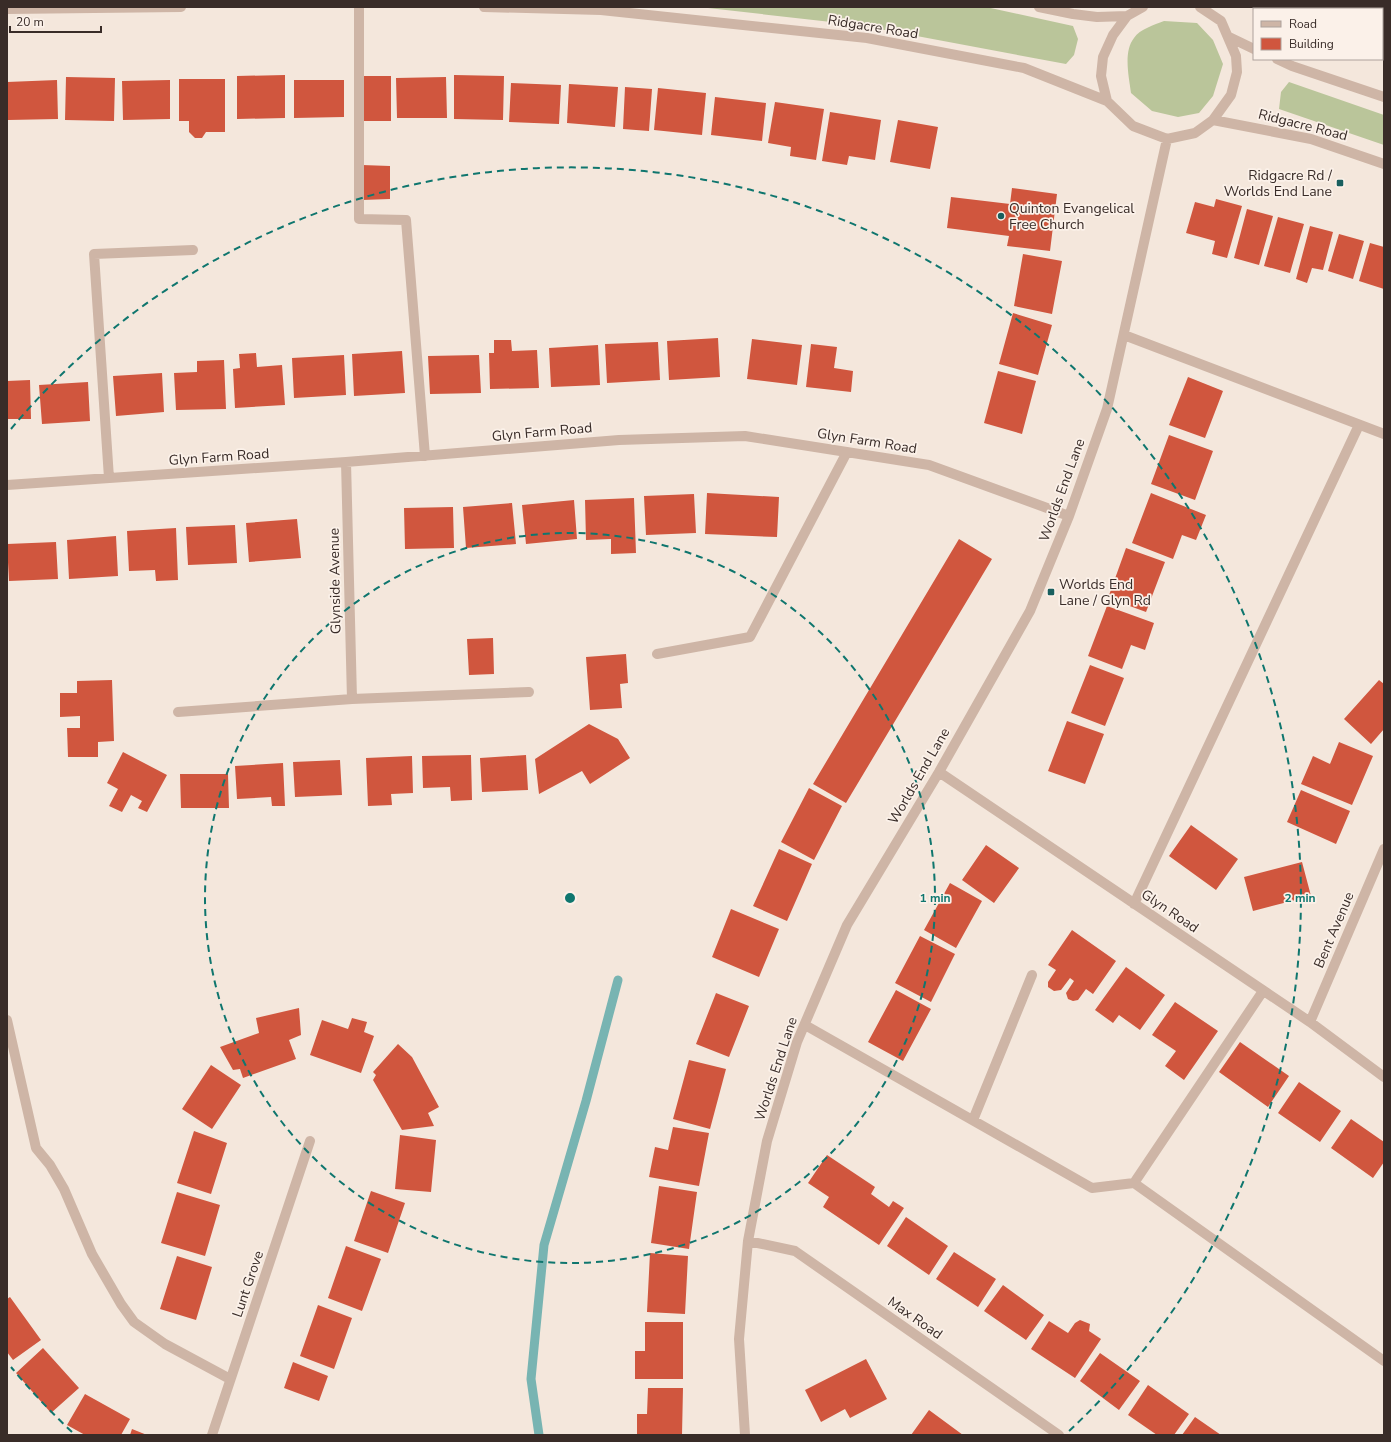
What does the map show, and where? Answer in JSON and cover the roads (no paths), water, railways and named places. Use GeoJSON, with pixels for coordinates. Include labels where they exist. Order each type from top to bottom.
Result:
{"type":"FeatureCollection","features":[{"type":"Feature","properties":{"kind":"street"},"geometry":{"type":"LineString","coordinates":[[7,9],[181,7]]}},
{"type":"Feature","properties":{"kind":"street"},"geometry":{"type":"LineString","coordinates":[[359,7],[359,219],[406,220],[425,456]]}},
{"type":"Feature","properties":{"kind":"street","name":"Ridgacre Road"},"geometry":{"type":"LineString","coordinates":[[484,7],[601,10],[867,38],[1024,68],[1108,101]]}},
{"type":"Feature","properties":{"kind":"street"},"geometry":{"type":"LineString","coordinates":[[1039,7],[1091,16],[1128,16]]}},
{"type":"Feature","properties":{"kind":"street"},"geometry":{"type":"LineString","coordinates":[[1143,7],[1128,16],[1113,35],[1103,57],[1101,76],[1108,101],[1133,126],[1167,139],[1195,133],[1213,120],[1231,95],[1237,72],[1236,56],[1221,21],[1200,7]]}},
{"type":"Feature","properties":{"kind":"street"},"geometry":{"type":"LineString","coordinates":[[1229,37],[1253,49]]}},
{"type":"Feature","properties":{"kind":"street"},"geometry":{"type":"LineString","coordinates":[[1279,60],[1292,66],[1384,97]]}},
{"type":"Feature","properties":{"kind":"street","name":"Ridgacre Road"},"geometry":{"type":"LineString","coordinates":[[1213,120],[1311,139],[1384,164]]}},
{"type":"Feature","properties":{"kind":"street","name":"Worlds End Lane"},"geometry":{"type":"LineString","coordinates":[[745,1435],[739,1339],[748,1241],[767,1141],[797,1042],[847,925],[939,772],[1030,611],[1069,516],[1107,409],[1167,139]]}},
{"type":"Feature","properties":{"kind":"street"},"geometry":{"type":"LineString","coordinates":[[109,478],[94,254],[193,250]]}},
{"type":"Feature","properties":{"kind":"street"},"geometry":{"type":"LineString","coordinates":[[1124,335],[1384,434]]}},
{"type":"Feature","properties":{"kind":"street"},"geometry":{"type":"LineString","coordinates":[[1134,904],[1358,425]]}},
{"type":"Feature","properties":{"kind":"street","name":"Glyn Farm Road"},"geometry":{"type":"LineString","coordinates":[[7,485],[346,462],[619,440],[745,436],[929,465],[1069,516]]}},
{"type":"Feature","properties":{"kind":"street"},"geometry":{"type":"LineString","coordinates":[[656,654],[750,637],[848,452]]}},
{"type":"Feature","properties":{"kind":"street","name":"Glynside Avenue"},"geometry":{"type":"LineString","coordinates":[[346,462],[352,699]]}},
{"type":"Feature","properties":{"kind":"street"},"geometry":{"type":"LineString","coordinates":[[178,712],[352,699],[529,692]]}},
{"type":"Feature","properties":{"kind":"street","name":"Glyn Road"},"geometry":{"type":"LineString","coordinates":[[939,772],[1310,1022],[1384,1077]]}},
{"type":"Feature","properties":{"kind":"street","name":"Bent Avenue"},"geometry":{"type":"LineString","coordinates":[[1310,1022],[1381,862],[1384,849]]}},
{"type":"Feature","properties":{"kind":"street"},"geometry":{"type":"LineString","coordinates":[[973,1120],[1032,975]]}},
{"type":"Feature","properties":{"kind":"street"},"geometry":{"type":"LineString","coordinates":[[1134,1183],[1263,991]]}},
{"type":"Feature","properties":{"kind":"street"},"geometry":{"type":"LineString","coordinates":[[7,1020],[36,1148],[50,1165],[64,1189],[92,1254],[121,1304],[134,1322],[165,1344],[230,1379]]}},
{"type":"Feature","properties":{"kind":"street"},"geometry":{"type":"LineString","coordinates":[[805,1025],[1092,1188],[1134,1183],[1384,1361]]}},
{"type":"Feature","properties":{"kind":"street","name":"Lunt Grove"},"geometry":{"type":"LineString","coordinates":[[212,1435],[310,1141]]}},
{"type":"Feature","properties":{"kind":"street","name":"Max Road"},"geometry":{"type":"LineString","coordinates":[[748,1241],[795,1251],[1059,1435]]}},
{"type":"Feature","properties":{"kind":"waterway"},"geometry":{"type":"LineString","coordinates":[[539,1435],[531,1379],[544,1245],[586,1101],[618,980]]}},
{"type":"Feature","properties":{"kind":"place","name":"Ridgacre Rd / Worlds End Lane"},"geometry":{"type":"Point","coordinates":[1340,183]}},
{"type":"Feature","properties":{"kind":"place","name":"Quinton Evangelical Free Church"},"geometry":{"type":"Point","coordinates":[1001,216]}},
{"type":"Feature","properties":{"kind":"place","name":"Worlds End Lane / Glyn Rd"},"geometry":{"type":"Point","coordinates":[1051,592]}}]}
